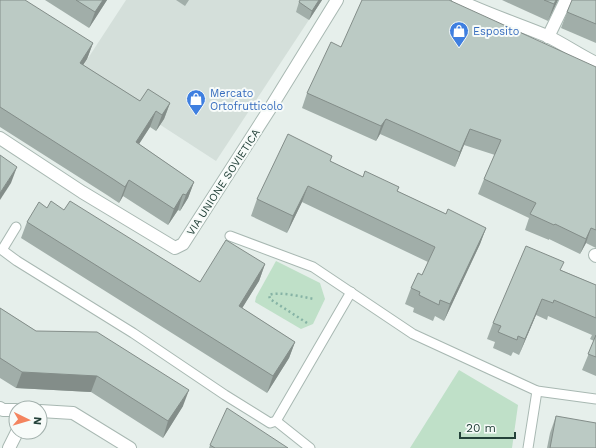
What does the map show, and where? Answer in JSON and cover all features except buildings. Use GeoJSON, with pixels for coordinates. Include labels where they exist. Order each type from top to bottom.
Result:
{"type":"FeatureCollection","features":[{"type":"Feature","properties":{"kind":"street","name":"VIA UNIONE SOVIETICA"},"geometry":{"type":"LineString","coordinates":[[0,138],[82,192],[175,248],[183,244],[271,107],[337,0]]}},
{"type":"Feature","properties":{"kind":"street"},"geometry":{"type":"LineString","coordinates":[[458,0],[476,9],[548,37],[584,58],[596,63]]}},
{"type":"Feature","properties":{"kind":"street"},"geometry":{"type":"LineString","coordinates":[[548,37],[566,0]]}},
{"type":"Feature","properties":{"kind":"street"},"geometry":{"type":"LineString","coordinates":[[48,411],[73,413],[130,448]]}},
{"type":"Feature","properties":{"kind":"lane"},"geometry":{"type":"LineString","coordinates":[[16,226],[1,250],[133,332],[270,423],[276,421],[351,292]]}},
{"type":"Feature","properties":{"kind":"lane"},"geometry":{"type":"LineString","coordinates":[[230,236],[313,267],[413,334],[537,391],[596,399]]}},
{"type":"Feature","properties":{"kind":"lane"},"geometry":{"type":"LineString","coordinates":[[528,448],[537,391]]}},
{"type":"Feature","properties":{"kind":"lane"},"geometry":{"type":"LineString","coordinates":[[276,421],[310,448]]}},
{"type":"Feature","properties":{"kind":"path"},"geometry":{"type":"LineString","coordinates":[[307,324],[270,299],[269,296],[272,294],[314,298]]}},
{"type":"Feature","properties":{"kind":"shaded area","name":"Mercato Ortofrutticolo"},"geometry":{"type":"Polygon","coordinates":[[[126,0],[322,0],[216,161],[79,72],[126,0]]]}},
{"type":"Feature","properties":{"kind":"green space"},"geometry":{"type":"Polygon","coordinates":[[[276,261],[320,283],[325,299],[313,324],[301,329],[255,302],[256,297],[276,261]]]}},
{"type":"Feature","properties":{"kind":"green space"},"geometry":{"type":"Polygon","coordinates":[[[459,370],[518,405],[512,448],[410,448],[459,370]]]}},
{"type":"Feature","properties":{"kind":"place","name":"Esposito"},"geometry":{"type":"Point","coordinates":[459,48]}},
{"type":"Feature","properties":{"kind":"place","name":"Mercato Ortofrutticolo"},"geometry":{"type":"Point","coordinates":[196,116]}}]}
